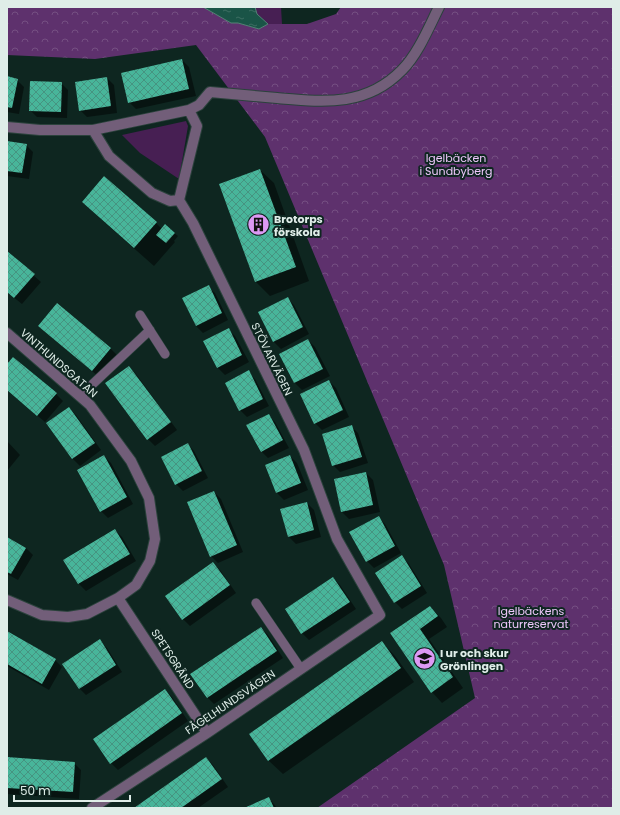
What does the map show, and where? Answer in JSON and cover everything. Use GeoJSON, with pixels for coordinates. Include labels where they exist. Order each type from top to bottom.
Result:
{"type":"FeatureCollection","features":[{"type":"Feature","properties":{"kind":"street"},"geometry":{"type":"LineString","coordinates":[[7,127],[40,130],[93,130],[189,110],[199,105],[210,92],[316,101],[337,101],[374,91],[389,81],[413,57],[439,7]]}},
{"type":"Feature","properties":{"kind":"street"},"geometry":{"type":"LineString","coordinates":[[93,130],[109,156],[152,193],[170,201],[179,200],[197,126],[189,110]]}},
{"type":"Feature","properties":{"kind":"street","name":"STÖVARVÄGEN"},"geometry":{"type":"LineString","coordinates":[[179,200],[193,223],[304,450],[337,539],[380,615]]}},
{"type":"Feature","properties":{"kind":"street","name":"VINTHUNDSGATAN"},"geometry":{"type":"LineString","coordinates":[[7,333],[90,405],[131,462],[149,498],[155,539],[150,561],[136,585],[118,598],[87,614],[68,617],[42,615],[7,600]]}},
{"type":"Feature","properties":{"kind":"street","name":"SPETSGRÄND"},"geometry":{"type":"LineString","coordinates":[[118,598],[207,733]]}},
{"type":"Feature","properties":{"kind":"street","name":"FÅGELHUNDSVÄGEN"},"geometry":{"type":"LineString","coordinates":[[92,808],[207,733],[380,615]]}},
{"type":"Feature","properties":{"kind":"lane"},"geometry":{"type":"LineString","coordinates":[[140,315],[165,354]]}},
{"type":"Feature","properties":{"kind":"lane"},"geometry":{"type":"LineString","coordinates":[[80,396],[150,330]]}},
{"type":"Feature","properties":{"kind":"lane"},"geometry":{"type":"LineString","coordinates":[[256,603],[301,668]]}},
{"type":"Feature","properties":{"kind":"shaded area"},"geometry":{"type":"Polygon","coordinates":[[[255,7],[281,7],[282,24],[268,24],[257,14],[255,7]]]}},
{"type":"Feature","properties":{"kind":"shaded area"},"geometry":{"type":"Polygon","coordinates":[[[186,121],[188,126],[179,179],[140,153],[122,135],[186,121]]]}},
{"type":"Feature","properties":{"kind":"green space","name":"Igelbäcken i Sundbyberg"},"geometry":{"type":"Polygon","coordinates":[[[7,7],[203,7],[231,23],[238,23],[259,29],[268,24],[307,24],[336,14],[341,7],[613,7],[613,808],[317,808],[475,698],[444,565],[265,137],[196,45],[95,59],[7,55],[7,7]]]}},
{"type":"Feature","properties":{"kind":"water"},"geometry":{"type":"Polygon","coordinates":[[[203,7],[255,7],[257,14],[268,24],[259,29],[238,23],[231,23],[203,7]]]}},
{"type":"Feature","properties":{"kind":"building"},"geometry":{"type":"Polygon","coordinates":[[[182,59],[189,89],[128,103],[121,73],[182,59]]]}},
{"type":"Feature","properties":{"kind":"building"},"geometry":{"type":"Polygon","coordinates":[[[7,76],[18,79],[12,108],[7,107],[7,76]]]}},
{"type":"Feature","properties":{"kind":"building"},"geometry":{"type":"Polygon","coordinates":[[[107,77],[111,106],[79,111],[75,82],[107,77]]]}},
{"type":"Feature","properties":{"kind":"building"},"geometry":{"type":"Polygon","coordinates":[[[30,81],[62,82],[61,112],[29,111],[30,81]]]}},
{"type":"Feature","properties":{"kind":"building"},"geometry":{"type":"Polygon","coordinates":[[[7,141],[27,144],[22,173],[7,171],[7,141]]]}},
{"type":"Feature","properties":{"kind":"building","name":"Brotorps förskola"},"geometry":{"type":"Polygon","coordinates":[[[260,169],[296,267],[255,282],[219,184],[260,169]]]}},
{"type":"Feature","properties":{"kind":"building"},"geometry":{"type":"Polygon","coordinates":[[[104,176],[157,222],[134,248],[82,202],[104,176]]]}},
{"type":"Feature","properties":{"kind":"building"},"geometry":{"type":"Polygon","coordinates":[[[165,224],[175,233],[166,243],[156,235],[165,224]]]}},
{"type":"Feature","properties":{"kind":"building"},"geometry":{"type":"Polygon","coordinates":[[[7,251],[35,274],[14,298],[7,292],[7,251]]]}},
{"type":"Feature","properties":{"kind":"building"},"geometry":{"type":"Polygon","coordinates":[[[209,285],[222,313],[196,326],[182,298],[209,285]]]}},
{"type":"Feature","properties":{"kind":"building"},"geometry":{"type":"Polygon","coordinates":[[[288,297],[303,327],[273,342],[258,312],[288,297]]]}},
{"type":"Feature","properties":{"kind":"building"},"geometry":{"type":"Polygon","coordinates":[[[57,303],[111,348],[92,371],[38,326],[57,303]]]}},
{"type":"Feature","properties":{"kind":"building"},"geometry":{"type":"Polygon","coordinates":[[[229,328],[242,355],[217,368],[203,341],[229,328]]]}},
{"type":"Feature","properties":{"kind":"building"},"geometry":{"type":"Polygon","coordinates":[[[308,339],[323,369],[294,383],[279,354],[308,339]]]}},
{"type":"Feature","properties":{"kind":"building"},"geometry":{"type":"Polygon","coordinates":[[[13,357],[57,393],[37,416],[7,390],[7,364],[13,357]]]}},
{"type":"Feature","properties":{"kind":"building"},"geometry":{"type":"Polygon","coordinates":[[[129,366],[171,422],[147,440],[105,383],[129,366]]]}},
{"type":"Feature","properties":{"kind":"building"},"geometry":{"type":"Polygon","coordinates":[[[249,370],[263,399],[239,411],[225,383],[249,370]]]}},
{"type":"Feature","properties":{"kind":"building"},"geometry":{"type":"Polygon","coordinates":[[[329,380],[343,410],[314,424],[300,394],[329,380]]]}},
{"type":"Feature","properties":{"kind":"building"},"geometry":{"type":"Polygon","coordinates":[[[69,407],[95,443],[72,459],[46,423],[69,407]]]}},
{"type":"Feature","properties":{"kind":"building"},"geometry":{"type":"Polygon","coordinates":[[[269,414],[283,440],[261,452],[246,425],[269,414]]]}},
{"type":"Feature","properties":{"kind":"building"},"geometry":{"type":"Polygon","coordinates":[[[352,425],[362,457],[332,466],[322,434],[352,425]]]}},
{"type":"Feature","properties":{"kind":"building"},"geometry":{"type":"Polygon","coordinates":[[[188,443],[202,471],[175,485],[161,457],[188,443]]]}},
{"type":"Feature","properties":{"kind":"building"},"geometry":{"type":"Polygon","coordinates":[[[104,455],[127,497],[100,512],[77,470],[104,455]]]}},
{"type":"Feature","properties":{"kind":"building"},"geometry":{"type":"Polygon","coordinates":[[[290,455],[301,483],[276,493],[265,465],[290,455]]]}},
{"type":"Feature","properties":{"kind":"building"},"geometry":{"type":"Polygon","coordinates":[[[366,472],[373,505],[341,512],[334,479],[366,472]]]}},
{"type":"Feature","properties":{"kind":"building"},"geometry":{"type":"Polygon","coordinates":[[[214,491],[237,545],[210,557],[187,502],[214,491]]]}},
{"type":"Feature","properties":{"kind":"building"},"geometry":{"type":"Polygon","coordinates":[[[307,502],[314,530],[288,537],[280,509],[307,502]]]}},
{"type":"Feature","properties":{"kind":"building"},"geometry":{"type":"Polygon","coordinates":[[[379,516],[395,546],[366,562],[349,532],[379,516]]]}},
{"type":"Feature","properties":{"kind":"building"},"geometry":{"type":"Polygon","coordinates":[[[115,529],[130,554],[78,584],[63,560],[115,529]]]}},
{"type":"Feature","properties":{"kind":"building"},"geometry":{"type":"Polygon","coordinates":[[[7,537],[26,548],[11,574],[7,572],[7,537]]]}},
{"type":"Feature","properties":{"kind":"building"},"geometry":{"type":"Polygon","coordinates":[[[402,555],[421,586],[394,603],[375,573],[402,555]]]}},
{"type":"Feature","properties":{"kind":"building"},"geometry":{"type":"Polygon","coordinates":[[[213,562],[230,585],[182,620],[165,596],[213,562]]]}},
{"type":"Feature","properties":{"kind":"building"},"geometry":{"type":"Polygon","coordinates":[[[333,577],[350,602],[301,634],[285,609],[333,577]]]}},
{"type":"Feature","properties":{"kind":"building","name":"I ur och skur Grönlingen"},"geometry":{"type":"Polygon","coordinates":[[[430,606],[438,616],[420,629],[453,677],[431,693],[390,633],[430,606]]]}},
{"type":"Feature","properties":{"kind":"building"},"geometry":{"type":"Polygon","coordinates":[[[261,627],[277,651],[207,698],[190,674],[261,627]]]}},
{"type":"Feature","properties":{"kind":"building"},"geometry":{"type":"Polygon","coordinates":[[[7,631],[56,659],[42,684],[7,664],[7,631]]]}},
{"type":"Feature","properties":{"kind":"building"},"geometry":{"type":"Polygon","coordinates":[[[100,639],[116,665],[79,689],[62,664],[100,639]]]}},
{"type":"Feature","properties":{"kind":"building"},"geometry":{"type":"Polygon","coordinates":[[[382,641],[401,668],[268,761],[249,734],[382,641]]]}},
{"type":"Feature","properties":{"kind":"building"},"geometry":{"type":"Polygon","coordinates":[[[165,689],[182,713],[110,764],[93,739],[165,689]]]}},
{"type":"Feature","properties":{"kind":"building"},"geometry":{"type":"Polygon","coordinates":[[[7,757],[75,762],[73,792],[7,788],[7,757]]]}},
{"type":"Feature","properties":{"kind":"building"},"geometry":{"type":"Polygon","coordinates":[[[206,757],[222,779],[181,808],[134,808],[206,757]]]}},
{"type":"Feature","properties":{"kind":"building"},"geometry":{"type":"Polygon","coordinates":[[[269,797],[274,808],[244,808],[269,797]]]}},
{"type":"Feature","properties":{"kind":"place","name":"Brotorps förskola"},"geometry":{"type":"Point","coordinates":[258,225]}},
{"type":"Feature","properties":{"kind":"place","name":"I ur och skur Grönlingen"},"geometry":{"type":"Point","coordinates":[424,659]}},
{"type":"Feature","properties":{"kind":"park label","name":"Igelbäckens naturreservat"},"geometry":{"type":"Point","coordinates":[531,617]}}]}
